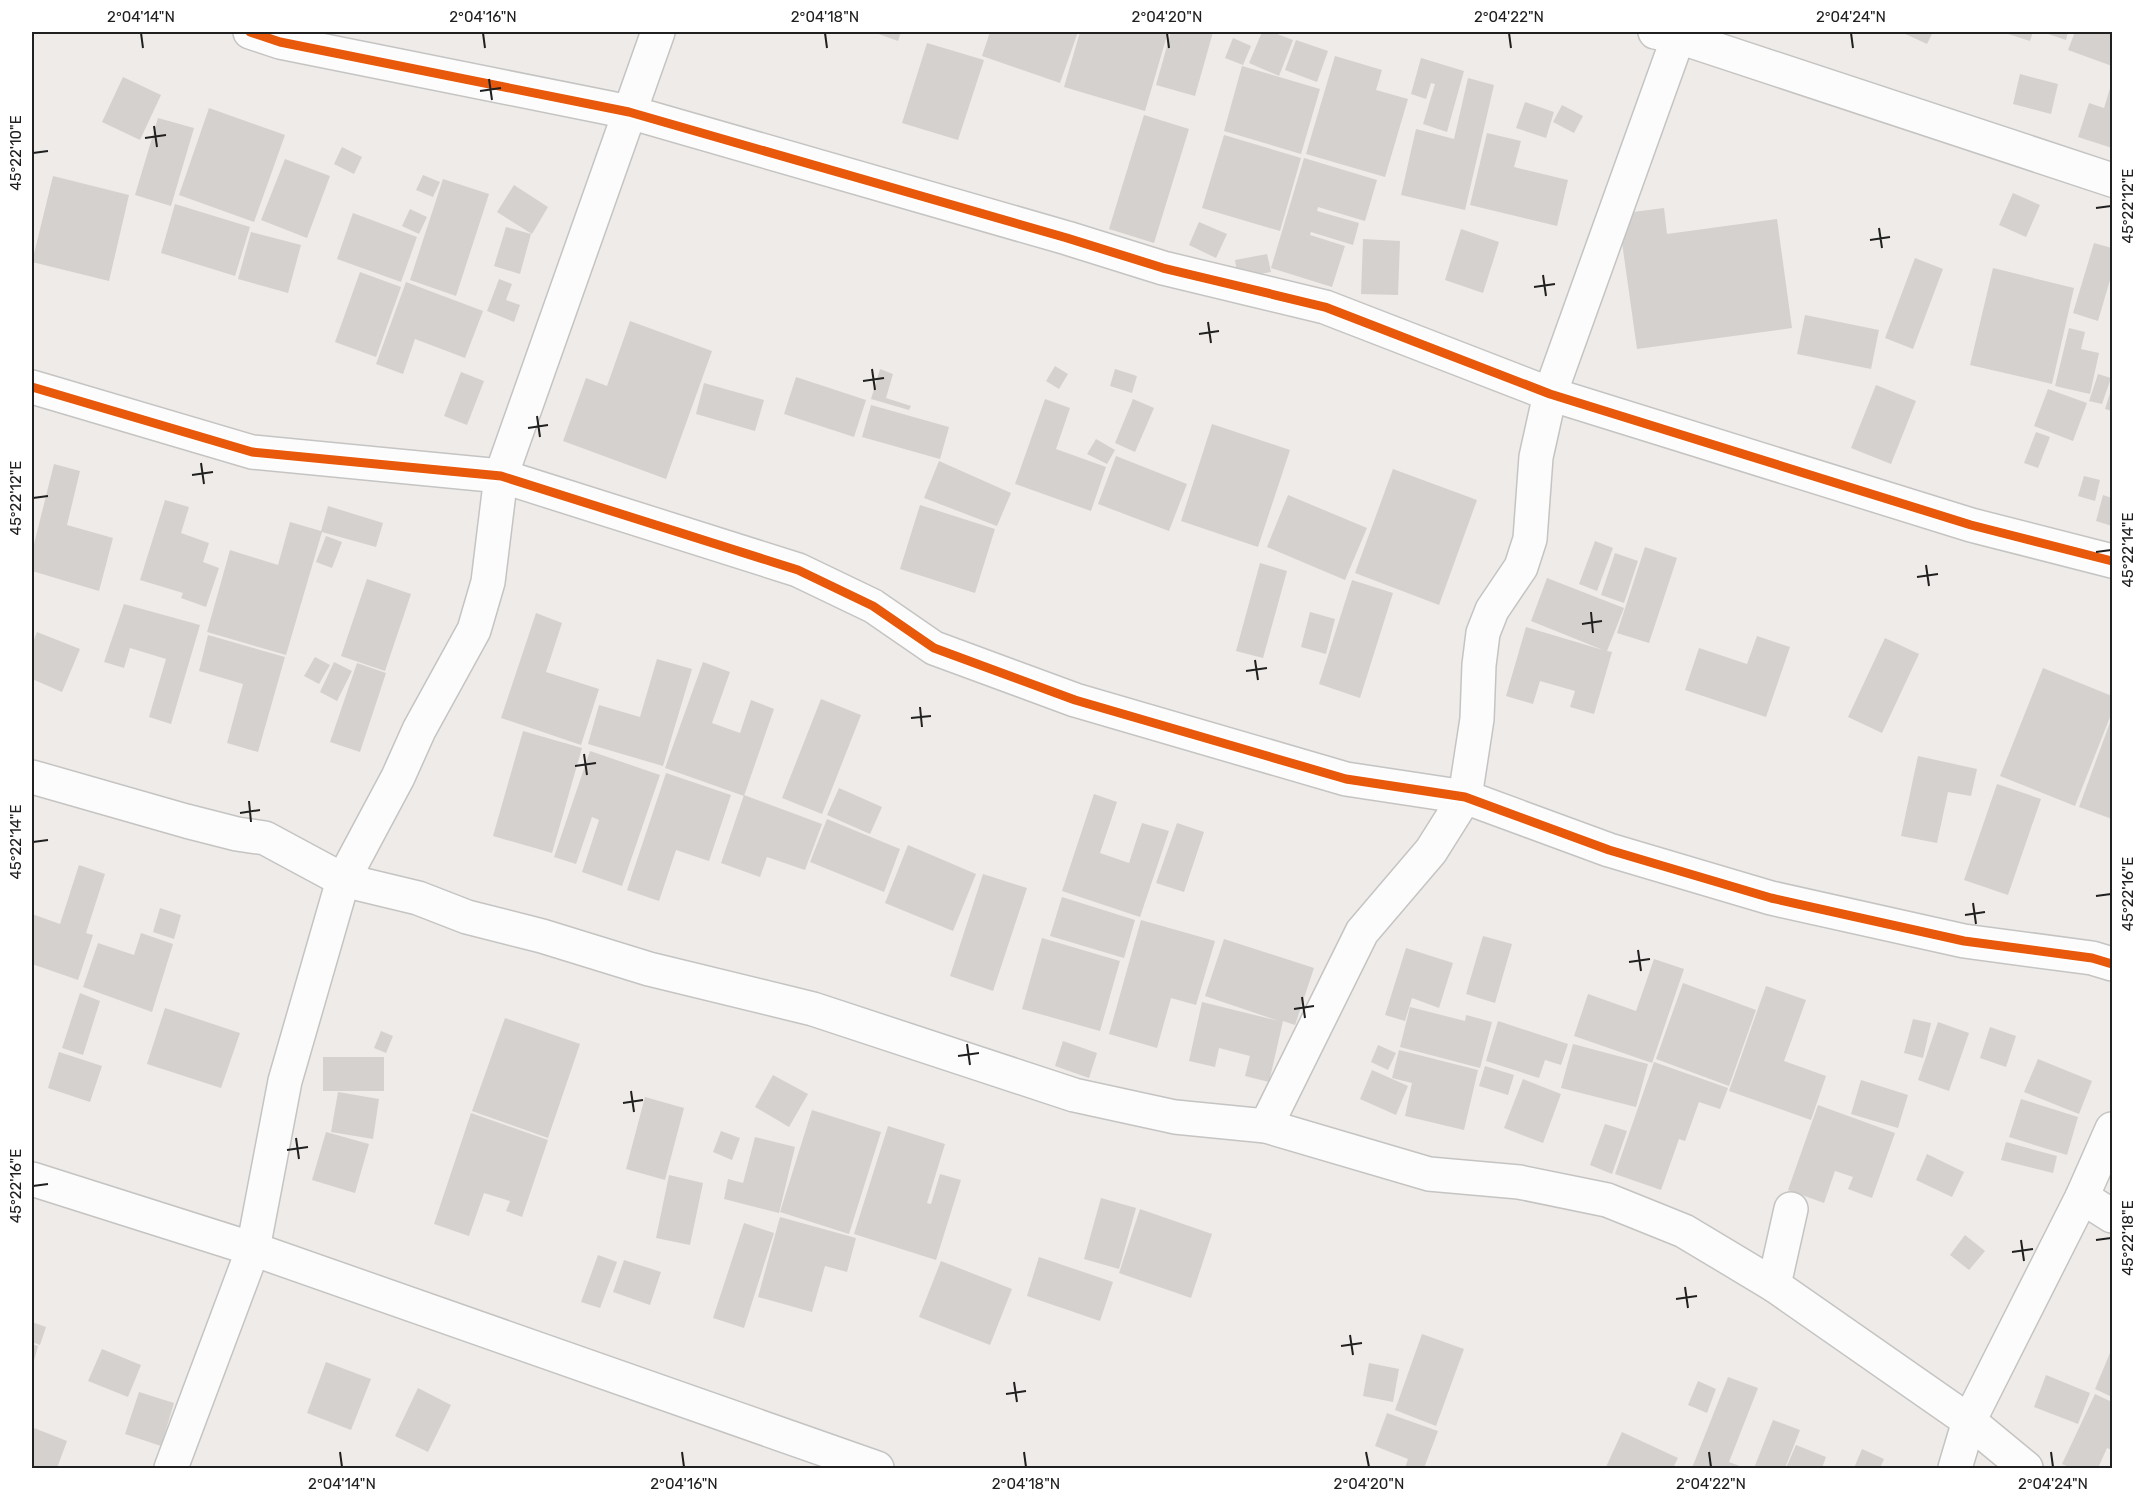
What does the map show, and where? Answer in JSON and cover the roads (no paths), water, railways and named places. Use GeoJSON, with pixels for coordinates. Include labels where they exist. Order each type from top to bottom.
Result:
{"type":"FeatureCollection","features":[{"type":"Feature","properties":{"kind":"street"},"geometry":{"type":"LineString","coordinates":[[250,32],[280,42],[629,111],[1164,267],[1325,307],[1550,394],[1971,525],[2112,561]]}},
{"type":"Feature","properties":{"kind":"street"},"geometry":{"type":"LineString","coordinates":[[171,1468],[253,1249],[285,1081],[343,880],[398,777],[419,730],[474,630],[488,582],[501,476],[658,32]]}},
{"type":"Feature","properties":{"kind":"street"},"geometry":{"type":"LineString","coordinates":[[1266,1126],[1362,932],[1431,851],[1465,797],[1477,719],[1483,633],[1492,610],[1521,567],[1530,539],[1536,458],[1550,394],[1671,33],[2112,180]]}},
{"type":"Feature","properties":{"kind":"street"},"geometry":{"type":"LineString","coordinates":[[32,387],[252,452],[501,476],[798,570],[873,606],[934,648],[1075,700],[1346,779],[1465,797],[1609,850],[1771,898],[1964,941],[2106,958]]}},
{"type":"Feature","properties":{"kind":"street"},"geometry":{"type":"LineString","coordinates":[[32,777],[186,821],[237,834],[265,838],[343,880],[418,898],[467,917],[542,936],[649,969],[813,1010],[1074,1095],[1175,1117],[1266,1126],[1430,1174],[1519,1182],[1607,1200],[1684,1231],[1774,1285],[1969,1421],[2026,1468]]}},
{"type":"Feature","properties":{"kind":"street"},"geometry":{"type":"LineString","coordinates":[[1955,1468],[1969,1421],[2082,1197],[2112,1130]]}},
{"type":"Feature","properties":{"kind":"street"},"geometry":{"type":"LineString","coordinates":[[32,1179],[253,1249],[877,1468]]}},
{"type":"Feature","properties":{"kind":"street"},"geometry":{"type":"LineString","coordinates":[[2082,1197],[2112,1215]]}},
{"type":"Feature","properties":{"kind":"street"},"geometry":{"type":"LineString","coordinates":[[1774,1285],[1791,1209]]}}]}
